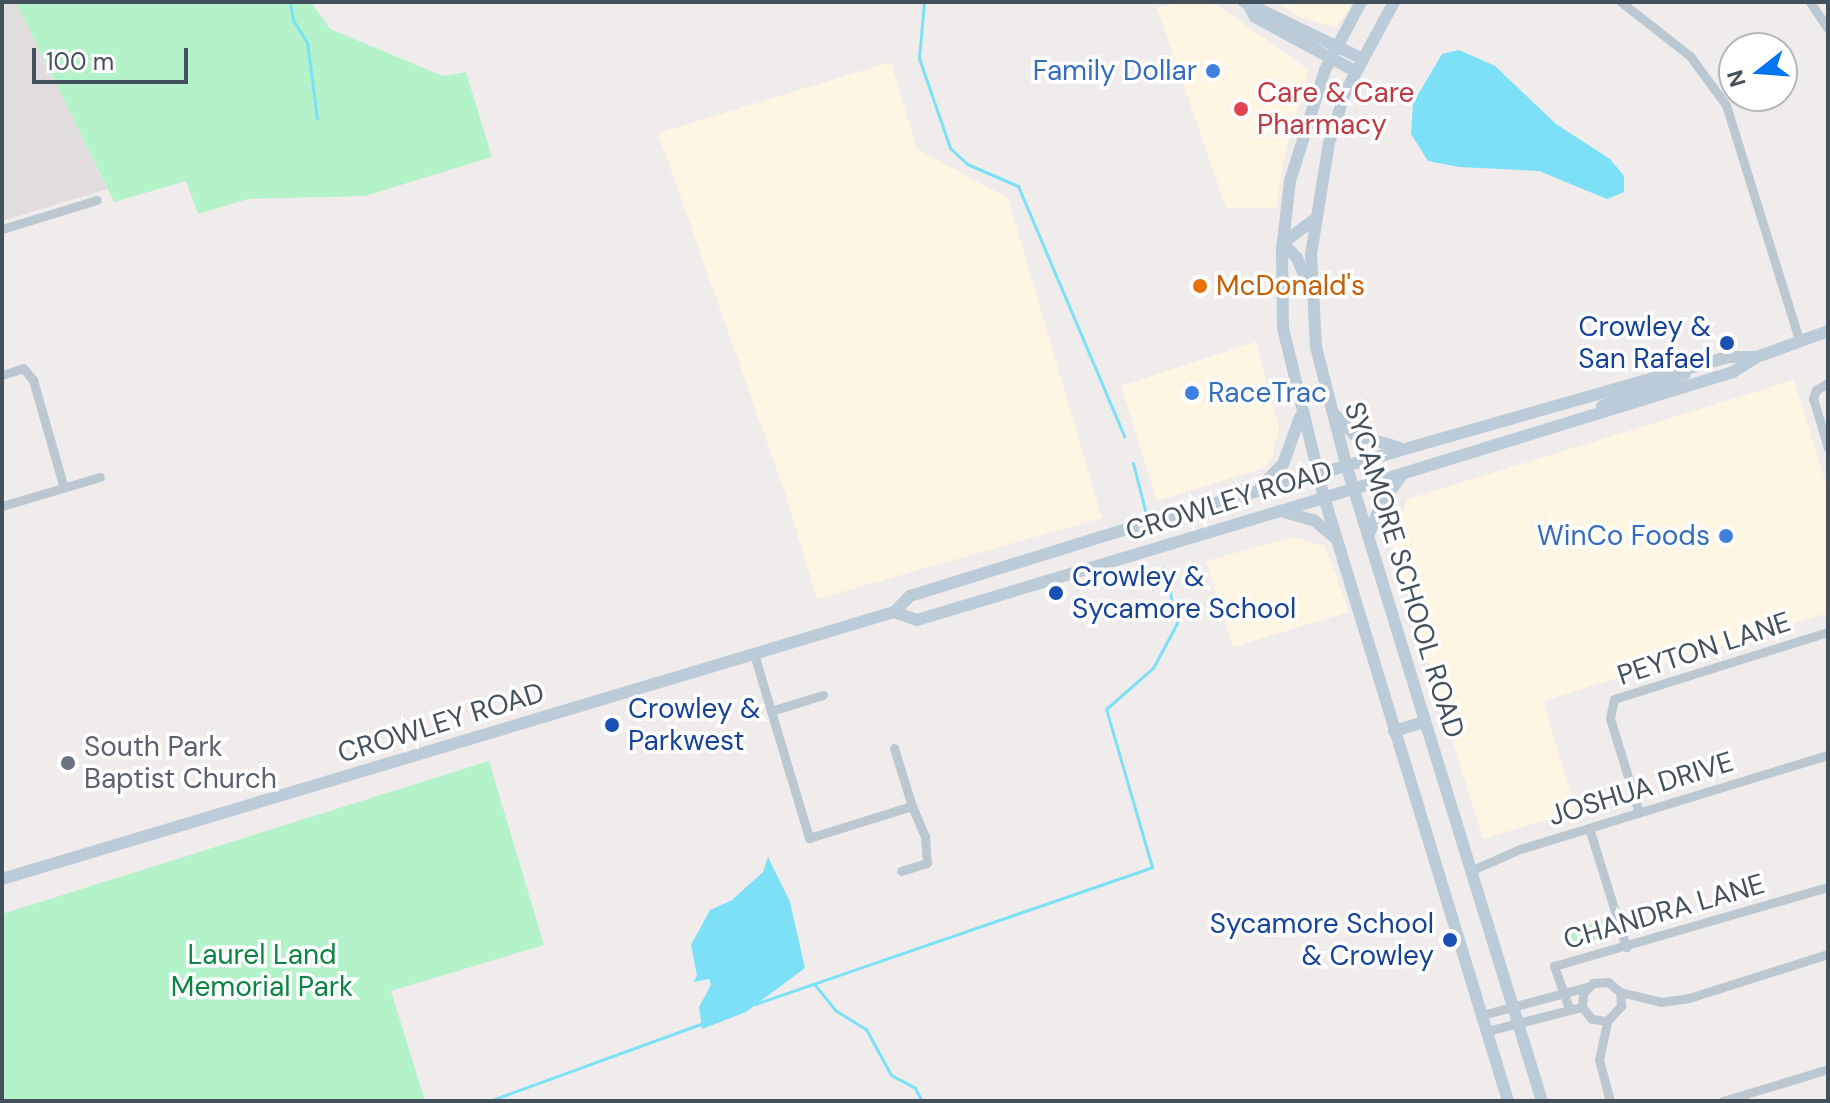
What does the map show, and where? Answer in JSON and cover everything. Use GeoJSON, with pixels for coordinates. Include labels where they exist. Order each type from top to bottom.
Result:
{"type":"FeatureCollection","features":[{"type":"Feature","properties":{"kind":"main road","name":"SYCAMORE SCHOOL ROAD"},"geometry":{"type":"LineString","coordinates":[[1361,2],[1330,59],[1298,151],[1283,243],[1283,328],[1301,414],[1324,497],[1508,1101]]}},
{"type":"Feature","properties":{"kind":"main road","name":"SYCAMORE SCHOOL ROAD"},"geometry":{"type":"LineString","coordinates":[[1394,2],[1355,71],[1329,143],[1316,217],[1311,297],[1330,409],[1542,1101]]}},
{"type":"Feature","properties":{"kind":"main road"},"geometry":{"type":"LineString","coordinates":[[1246,3],[1361,58]]}},
{"type":"Feature","properties":{"kind":"main road"},"geometry":{"type":"LineString","coordinates":[[1246,3],[1255,17],[1355,71]]}},
{"type":"Feature","properties":{"kind":"main road"},"geometry":{"type":"LineString","coordinates":[[1311,297],[1297,258],[1283,243],[1300,235],[1316,217]]}},
{"type":"Feature","properties":{"kind":"main road","name":"CROWLEY ROAD"},"geometry":{"type":"LineString","coordinates":[[894,612],[917,620],[1281,511],[1733,372],[1757,357],[1828,331]]}},
{"type":"Feature","properties":{"kind":"main road","name":"CROWLEY ROAD"},"geometry":{"type":"LineString","coordinates":[[2,879],[894,612],[910,596],[1255,490],[1728,357],[1757,357]]}},
{"type":"Feature","properties":{"kind":"main road"},"geometry":{"type":"LineString","coordinates":[[1596,414],[1610,401],[1679,379],[1698,365]]}},
{"type":"Feature","properties":{"kind":"main road"},"geometry":{"type":"LineString","coordinates":[[1330,409],[1355,435],[1400,448]]}},
{"type":"Feature","properties":{"kind":"main road"},"geometry":{"type":"LineString","coordinates":[[1255,490],[1283,464],[1301,414]]}},
{"type":"Feature","properties":{"kind":"main road"},"geometry":{"type":"LineString","coordinates":[[1368,536],[1383,501],[1403,474]]}},
{"type":"Feature","properties":{"kind":"main road"},"geometry":{"type":"LineString","coordinates":[[1281,511],[1315,521],[1337,540]]}},
{"type":"Feature","properties":{"kind":"main road"},"geometry":{"type":"LineString","coordinates":[[1394,731],[1424,722]]}},
{"type":"Feature","properties":{"kind":"street"},"geometry":{"type":"LineString","coordinates":[[1621,2],[1690,56],[1726,105],[1799,340]]}},
{"type":"Feature","properties":{"kind":"street"},"geometry":{"type":"LineString","coordinates":[[1810,2],[1828,29]]}},
{"type":"Feature","properties":{"kind":"street"},"geometry":{"type":"LineString","coordinates":[[2,229],[97,200]]}},
{"type":"Feature","properties":{"kind":"street"},"geometry":{"type":"LineString","coordinates":[[2,375],[23,368],[33,380],[64,488]]}},
{"type":"Feature","properties":{"kind":"street"},"geometry":{"type":"LineString","coordinates":[[1828,383],[1816,390],[1813,398],[1828,448]]}},
{"type":"Feature","properties":{"kind":"street"},"geometry":{"type":"LineString","coordinates":[[2,506],[100,477]]}},
{"type":"Feature","properties":{"kind":"street","name":"PEYTON LANE"},"geometry":{"type":"LineString","coordinates":[[1639,813],[1610,718],[1614,699],[1828,632]]}},
{"type":"Feature","properties":{"kind":"street"},"geometry":{"type":"LineString","coordinates":[[754,654],[809,838],[912,806]]}},
{"type":"Feature","properties":{"kind":"street"},"geometry":{"type":"LineString","coordinates":[[771,711],[823,695]]}},
{"type":"Feature","properties":{"kind":"street"},"geometry":{"type":"LineString","coordinates":[[894,748],[925,836],[927,863],[901,871]]}},
{"type":"Feature","properties":{"kind":"street","name":"JOSHUA DRIVE"},"geometry":{"type":"LineString","coordinates":[[1470,871],[1589,828],[1828,755]]}},
{"type":"Feature","properties":{"kind":"street"},"geometry":{"type":"LineString","coordinates":[[1589,828],[1626,947]]}},
{"type":"Feature","properties":{"kind":"street","name":"CHANDRA LANE"},"geometry":{"type":"LineString","coordinates":[[1569,1008],[1554,966],[1828,887]]}},
{"type":"Feature","properties":{"kind":"street"},"geometry":{"type":"LineString","coordinates":[[1482,1015],[1601,981],[1620,992],[1661,1002],[1689,998],[1828,954]]}},
{"type":"Feature","properties":{"kind":"street"},"geometry":{"type":"LineString","coordinates":[[1582,1007],[1587,987]]}},
{"type":"Feature","properties":{"kind":"street"},"geometry":{"type":"LineString","coordinates":[[1610,1101],[1599,1060],[1607,1021],[1621,1006],[1620,992]]}},
{"type":"Feature","properties":{"kind":"street"},"geometry":{"type":"LineString","coordinates":[[1582,1007],[1592,1019],[1607,1021]]}},
{"type":"Feature","properties":{"kind":"street"},"geometry":{"type":"LineString","coordinates":[[1487,1031],[1582,1007]]}},
{"type":"Feature","properties":{"kind":"street"},"geometry":{"type":"LineString","coordinates":[[1723,1101],[1828,1069]]}},
{"type":"Feature","properties":{"kind":"shaded area"},"geometry":{"type":"Polygon","coordinates":[[[2,2],[16,2],[107,189],[2,221],[2,2]]]}},
{"type":"Feature","properties":{"kind":"shaded area"},"geometry":{"type":"Polygon","coordinates":[[[1177,2],[1213,2],[1309,70],[1285,154],[1276,208],[1226,208],[1157,8],[1177,2]]]}},
{"type":"Feature","properties":{"kind":"shaded area"},"geometry":{"type":"Polygon","coordinates":[[[1276,2],[1353,2],[1336,28],[1301,17],[1276,2]]]}},
{"type":"Feature","properties":{"kind":"shaded area"},"geometry":{"type":"Polygon","coordinates":[[[891,62],[917,149],[1008,198],[1102,518],[817,599],[785,493],[658,133],[891,62]]]}},
{"type":"Feature","properties":{"kind":"shaded area"},"geometry":{"type":"Polygon","coordinates":[[[1256,342],[1279,428],[1272,457],[1264,468],[1157,501],[1121,386],[1256,342]]]}},
{"type":"Feature","properties":{"kind":"shaded area"},"geometry":{"type":"Polygon","coordinates":[[[1794,380],[1828,490],[1828,613],[1543,701],[1576,811],[1483,839],[1391,540],[1408,499],[1794,380]]]}},
{"type":"Feature","properties":{"kind":"shaded area"},"geometry":{"type":"Polygon","coordinates":[[[1293,537],[1325,546],[1349,612],[1233,647],[1206,561],[1293,537]]]}},
{"type":"Feature","properties":{"kind":"green space"},"geometry":{"type":"Polygon","coordinates":[[[16,2],[311,2],[330,29],[443,76],[466,72],[492,157],[365,196],[248,199],[198,214],[186,181],[114,202],[16,2]]]}},
{"type":"Feature","properties":{"kind":"green space","name":"Laurel Land Memorial Park"},"geometry":{"type":"Polygon","coordinates":[[[489,761],[544,945],[391,991],[425,1101],[2,1101],[2,914],[489,761]]]}},
{"type":"Feature","properties":{"kind":"green space"},"geometry":{"type":"Polygon","coordinates":[[[1603,920],[1608,935],[1575,946],[1570,931],[1603,920]]]}},
{"type":"Feature","properties":{"kind":"water"},"geometry":{"type":"Polygon","coordinates":[[[1459,50],[1495,66],[1556,124],[1610,159],[1624,176],[1624,192],[1607,199],[1539,171],[1459,167],[1428,161],[1411,134],[1413,103],[1442,54],[1459,50]]]}},
{"type":"Feature","properties":{"kind":"water"},"geometry":{"type":"Polygon","coordinates":[[[768,857],[790,902],[805,968],[746,1012],[702,1029],[699,1007],[711,985],[709,979],[693,982],[697,976],[691,945],[710,910],[732,900],[763,872],[768,857]]]}},
{"type":"Feature","properties":{"kind":"waterway"},"geometry":{"type":"LineString","coordinates":[[290,2],[293,20],[307,42],[317,118]]}},
{"type":"Feature","properties":{"kind":"waterway"},"geometry":{"type":"LineString","coordinates":[[924,2],[919,58],[950,148],[967,164],[1018,186],[1124,436]]}},
{"type":"Feature","properties":{"kind":"waterway"},"geometry":{"type":"LineString","coordinates":[[1133,463],[1145,510]]}},
{"type":"Feature","properties":{"kind":"waterway"},"geometry":{"type":"LineString","coordinates":[[755,1004],[1152,867],[1106,709],[1153,668],[1177,623],[1164,568]]}},
{"type":"Feature","properties":{"kind":"waterway"},"geometry":{"type":"LineString","coordinates":[[815,985],[835,1010],[866,1029],[891,1075],[915,1088],[922,1101]]}},
{"type":"Feature","properties":{"kind":"waterway"},"geometry":{"type":"LineString","coordinates":[[489,1101],[703,1023]]}},
{"type":"Feature","properties":{"kind":"place","name":"Family Dollar"},"geometry":{"type":"Point","coordinates":[1213,71]}},
{"type":"Feature","properties":{"kind":"place","name":"Care & Care Pharmacy"},"geometry":{"type":"Point","coordinates":[1241,109]}},
{"type":"Feature","properties":{"kind":"place","name":"McDonald's"},"geometry":{"type":"Point","coordinates":[1200,286]}},
{"type":"Feature","properties":{"kind":"place","name":"Crowley & San Rafael"},"geometry":{"type":"Point","coordinates":[1727,343]}},
{"type":"Feature","properties":{"kind":"place","name":"RaceTrac"},"geometry":{"type":"Point","coordinates":[1192,393]}},
{"type":"Feature","properties":{"kind":"place","name":"WinCo Foods"},"geometry":{"type":"Point","coordinates":[1726,536]}},
{"type":"Feature","properties":{"kind":"place","name":"Crowley & Sycamore School"},"geometry":{"type":"Point","coordinates":[1056,593]}},
{"type":"Feature","properties":{"kind":"place","name":"Crowley & Parkwest"},"geometry":{"type":"Point","coordinates":[612,725]}},
{"type":"Feature","properties":{"kind":"place","name":"South Park Baptist Church"},"geometry":{"type":"Point","coordinates":[68,763]}},
{"type":"Feature","properties":{"kind":"place","name":"Sycamore School & Crowley"},"geometry":{"type":"Point","coordinates":[1450,940]}}]}
